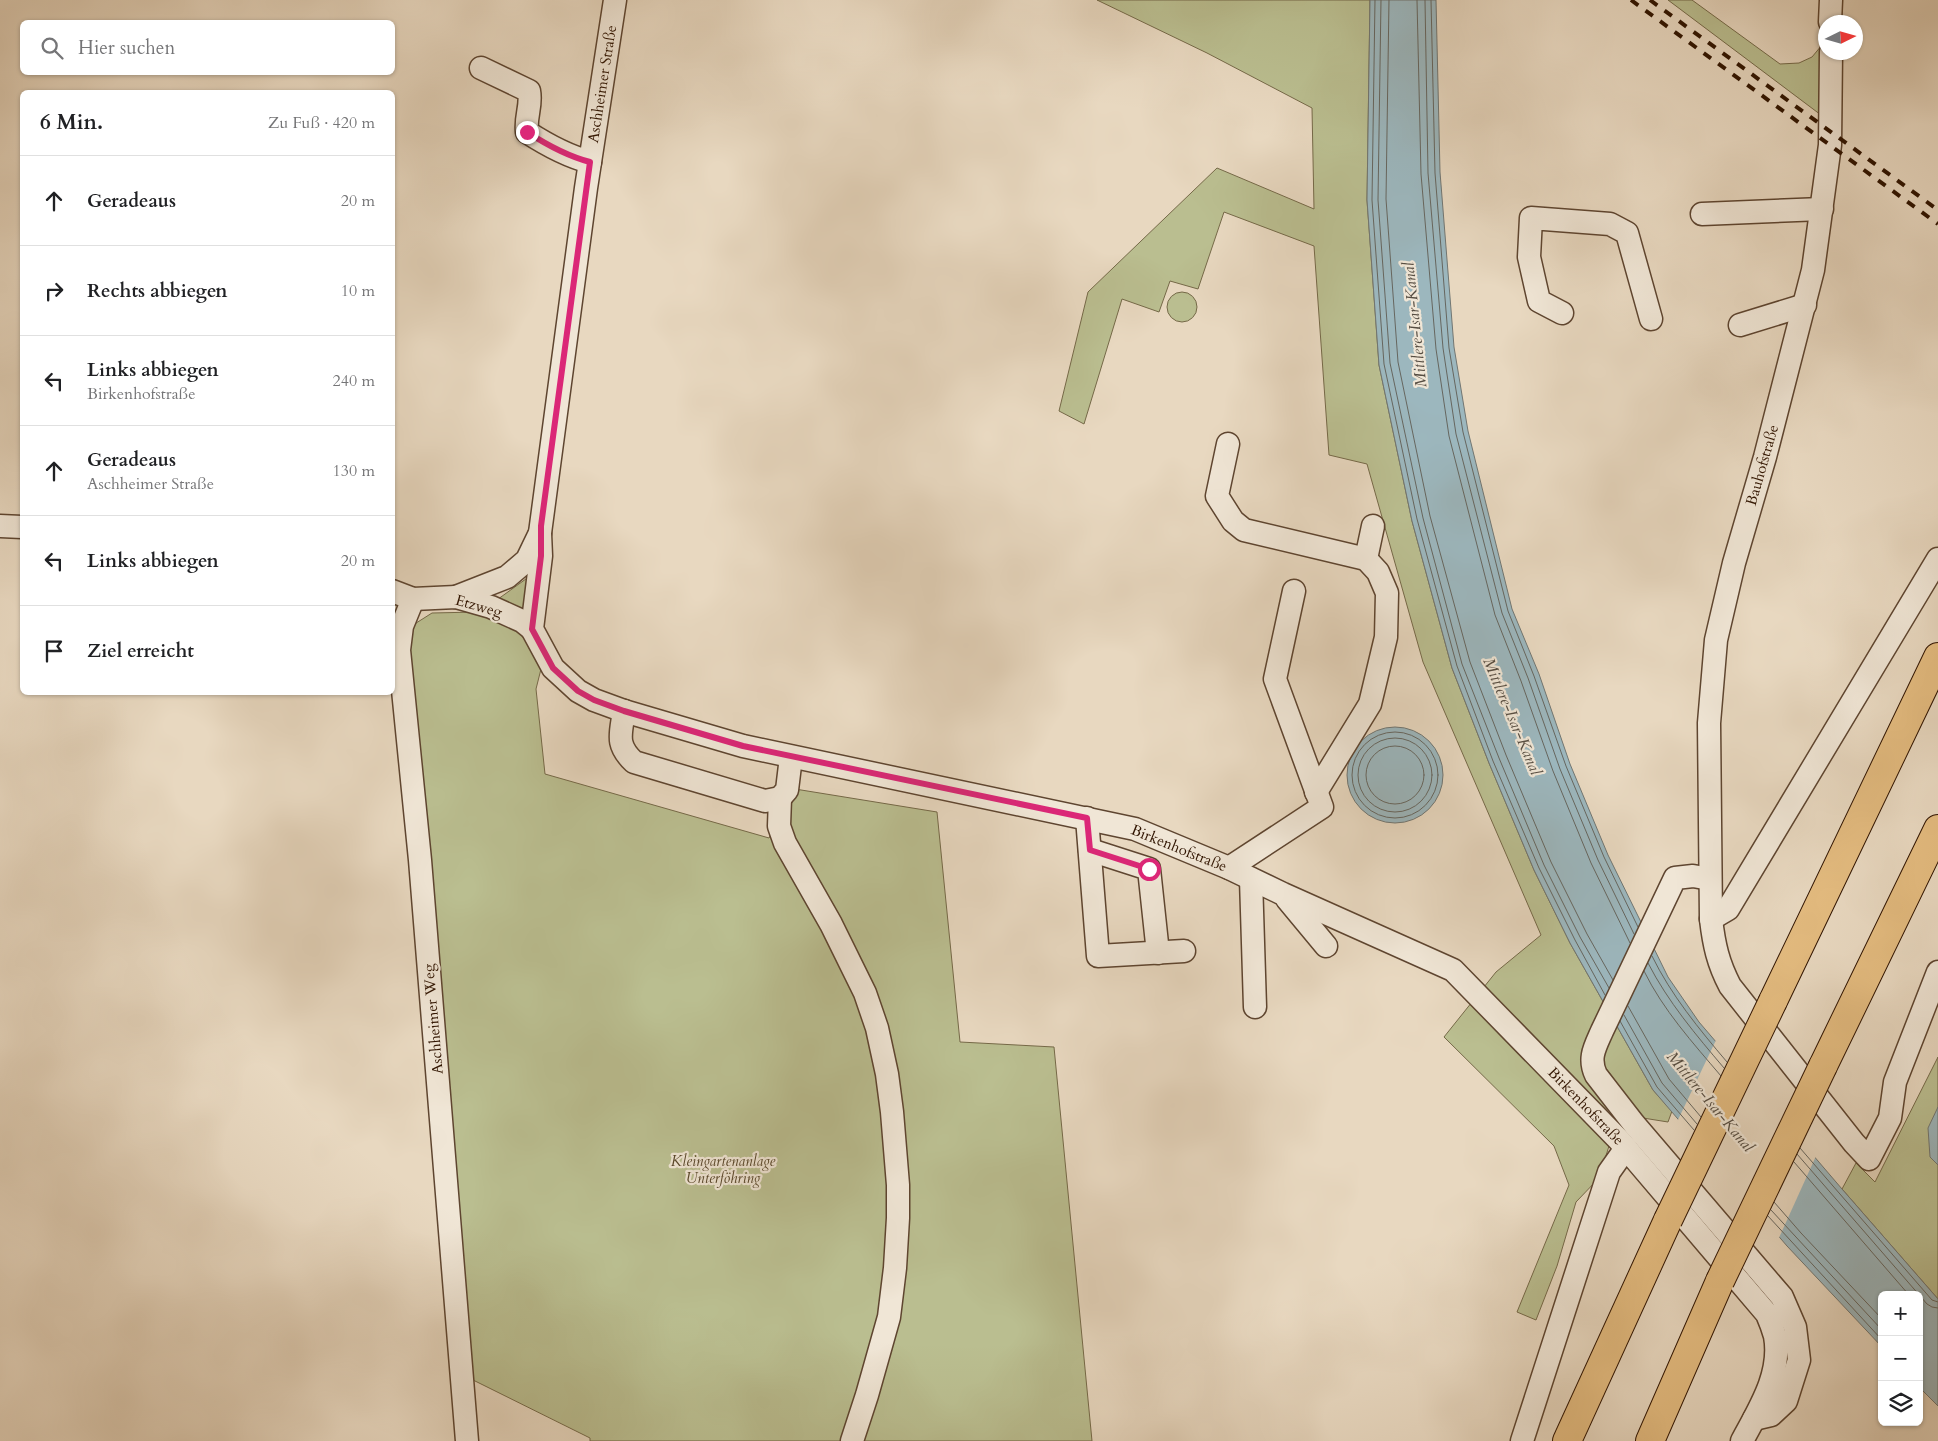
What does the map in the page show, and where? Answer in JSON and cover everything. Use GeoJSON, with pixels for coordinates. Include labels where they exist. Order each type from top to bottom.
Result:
{"type":"FeatureCollection","features":[{"type":"Feature","properties":{"kind":"highway"},"geometry":{"type":"LineString","coordinates":[[1566,1441],[1668,1220],[1938,657]]}},
{"type":"Feature","properties":{"kind":"highway"},"geometry":{"type":"LineString","coordinates":[[1650,1441],[1720,1281],[1938,829]]}},
{"type":"Feature","properties":{"kind":"street","name":"Aschheimer Straße"},"geometry":{"type":"LineString","coordinates":[[456,597],[507,577],[527,560],[540,533],[590,162],[615,0]]}},
{"type":"Feature","properties":{"kind":"street"},"geometry":{"type":"LineString","coordinates":[[1830,0],[1830,15]]}},
{"type":"Feature","properties":{"kind":"street","name":"Bauhofstraße"},"geometry":{"type":"LineString","coordinates":[[1830,60],[1831,132],[1813,270],[1765,457],[1734,563],[1716,640],[1709,723],[1711,919],[1715,951],[1721,969],[1730,986],[1869,1159],[1890,1118],[1895,1082],[1938,972]]}},
{"type":"Feature","properties":{"kind":"street"},"geometry":{"type":"LineString","coordinates":[[481,68],[529,91],[531,102],[526,120],[527,132],[573,156],[590,162]]}},
{"type":"Feature","properties":{"kind":"street"},"geometry":{"type":"LineString","coordinates":[[1702,214],[1822,209]]}},
{"type":"Feature","properties":{"kind":"street"},"geometry":{"type":"LineString","coordinates":[[1562,313],[1538,301],[1529,257],[1531,218],[1610,224],[1627,233],[1651,319]]}},
{"type":"Feature","properties":{"kind":"street"},"geometry":{"type":"LineString","coordinates":[[1740,325],[1805,305]]}},
{"type":"Feature","properties":{"kind":"street"},"geometry":{"type":"LineString","coordinates":[[1228,444],[1217,496],[1233,521],[1244,530],[1366,559],[1378,572],[1387,593],[1386,637],[1370,704],[1316,792]]}},
{"type":"Feature","properties":{"kind":"street"},"geometry":{"type":"LineString","coordinates":[[0,526],[20,527]]}},
{"type":"Feature","properties":{"kind":"street"},"geometry":{"type":"LineString","coordinates":[[1366,559],[1373,526]]}},
{"type":"Feature","properties":{"kind":"street"},"geometry":{"type":"LineString","coordinates":[[532,629],[541,556],[540,533]]}},
{"type":"Feature","properties":{"kind":"street"},"geometry":{"type":"LineString","coordinates":[[1711,919],[1728,909],[1938,559]]}},
{"type":"Feature","properties":{"kind":"street","name":"Etzweg"},"geometry":{"type":"LineString","coordinates":[[395,592],[413,599],[456,597],[491,607],[522,621],[532,629]]}},
{"type":"Feature","properties":{"kind":"street"},"geometry":{"type":"LineString","coordinates":[[1229,868],[1322,807],[1275,679],[1294,592]]}},
{"type":"Feature","properties":{"kind":"street","name":"Aschheimer Weg"},"geometry":{"type":"LineString","coordinates":[[413,599],[402,626],[400,650],[421,870],[467,1441]]}},
{"type":"Feature","properties":{"kind":"street","name":"Birkenhofstraße"},"geometry":{"type":"LineString","coordinates":[[532,629],[553,668],[578,691],[594,700],[624,711],[743,746],[1135,828],[1229,868],[1454,970],[1626,1148],[1768,1314],[1775,1336],[1776,1359],[1770,1387],[1742,1441]]}},
{"type":"Feature","properties":{"kind":"street"},"geometry":{"type":"LineString","coordinates":[[624,711],[620,741],[624,753],[634,762],[765,801],[780,798],[787,790],[791,757]]}},
{"type":"Feature","properties":{"kind":"street"},"geometry":{"type":"LineString","coordinates":[[780,798],[779,826],[785,843],[831,924],[865,993],[878,1028],[892,1112],[897,1173],[898,1218],[889,1317],[852,1441]]}},
{"type":"Feature","properties":{"kind":"street"},"geometry":{"type":"LineString","coordinates":[[1087,818],[1098,956],[1184,951]]}},
{"type":"Feature","properties":{"kind":"street"},"geometry":{"type":"LineString","coordinates":[[1090,850],[1149,869],[1158,953]]}},
{"type":"Feature","properties":{"kind":"street"},"geometry":{"type":"LineString","coordinates":[[1710,879],[1694,876],[1675,878],[1591,1056],[1592,1066],[1596,1075],[1634,1124],[1782,1297],[1795,1327],[1798,1360],[1786,1401],[1771,1415],[1754,1420]]}},
{"type":"Feature","properties":{"kind":"street"},"geometry":{"type":"LineString","coordinates":[[1251,879],[1255,1007]]}},
{"type":"Feature","properties":{"kind":"street"},"geometry":{"type":"LineString","coordinates":[[1283,894],[1326,946]]}},
{"type":"Feature","properties":{"kind":"street"},"geometry":{"type":"LineString","coordinates":[[1522,1441],[1609,1172],[1626,1148]]}},
{"type":"Feature","properties":{"kind":"green space"},"geometry":{"type":"Polygon","coordinates":[[[1097,0],[1370,0],[1367,200],[1379,365],[1412,521],[1452,668],[1534,870],[1570,943],[1653,1090],[1672,1111],[1668,1122],[1643,1118],[1605,1067],[1586,1053],[1619,1114],[1599,1178],[1576,1202],[1557,1266],[1536,1320],[1517,1312],[1569,1185],[1554,1146],[1444,1037],[1496,972],[1541,935],[1423,662],[1367,464],[1329,455],[1314,246],[1224,212],[1198,289],[1170,281],[1159,312],[1122,299],[1084,424],[1059,411],[1088,292],[1217,168],[1314,209],[1312,108],[1207,53],[1097,0]]]}},
{"type":"Feature","properties":{"kind":"green space"},"geometry":{"type":"Polygon","coordinates":[[[1668,0],[1692,0],[1780,64],[1799,63],[1812,57],[1818,50],[1818,60],[1822,60],[1821,115],[1668,0]]]}},
{"type":"Feature","properties":{"kind":"green space"},"geometry":{"type":"Polygon","coordinates":[[[1182,292],[1188,293],[1196,301],[1196,313],[1188,321],[1182,322],[1176,321],[1168,313],[1167,307],[1168,301],[1176,293],[1182,292]]]}},
{"type":"Feature","properties":{"kind":"green space"},"geometry":{"type":"Polygon","coordinates":[[[530,576],[525,614],[494,602],[530,576]]]}},
{"type":"Feature","properties":{"kind":"green space","name":"Kleingartenanlage Unterföhring"},"geometry":{"type":"Polygon","coordinates":[[[477,612],[519,628],[531,645],[541,669],[536,689],[545,774],[769,838],[795,789],[937,812],[960,1042],[1054,1047],[1092,1441],[590,1441],[590,1438],[471,1379],[407,639],[413,625],[432,613],[477,612]]]}},
{"type":"Feature","properties":{"kind":"green space"},"geometry":{"type":"Polygon","coordinates":[[[1938,1057],[1938,1299],[1842,1189],[1856,1163],[1875,1182],[1938,1057]]]}},
{"type":"Feature","properties":{"kind":"water","name":"Mittlere-Isar-Kanal"},"geometry":{"type":"Polygon","coordinates":[[[1370,0],[1436,0],[1440,172],[1454,347],[1468,431],[1512,609],[1539,674],[1570,764],[1608,855],[1668,977],[1699,1022],[1938,1299],[1938,1406],[1923,1391],[1923,1291],[1878,1291],[1878,1343],[1787,1246],[1653,1090],[1570,943],[1534,870],[1452,668],[1412,521],[1379,365],[1367,200],[1370,0]]]}},
{"type":"Feature","properties":{"kind":"water"},"geometry":{"type":"Polygon","coordinates":[[[1395,727],[1413,730],[1429,741],[1440,757],[1443,775],[1440,793],[1429,809],[1413,820],[1395,823],[1377,820],[1361,809],[1350,793],[1347,775],[1350,757],[1361,741],[1377,730],[1395,727]]]}},
{"type":"Feature","properties":{"kind":"water"},"geometry":{"type":"Polygon","coordinates":[[[1938,1107],[1938,1165],[1930,1157],[1928,1128],[1938,1107]]]}},
{"type":"Feature","properties":{"kind":"pier"},"geometry":{"type":"Polygon","coordinates":[[[1717,1038],[1816,1156],[1778,1240],[1677,1122],[1717,1038]]]}},
{"type":"Feature","properties":{"kind":"railway"},"geometry":{"type":"LineString","coordinates":[[1631,0],[1938,224]]}},
{"type":"Feature","properties":{"kind":"railway"},"geometry":{"type":"LineString","coordinates":[[1650,0],[1938,210]]}},
{"type":"Feature","properties":{"kind":"route"},"geometry":{"type":"LineString","coordinates":[[527,132],[573,156],[590,162],[540,533],[541,556],[532,629],[553,668],[578,691],[594,700],[624,711],[743,746],[1087,818],[1090,850],[1149,869]]}}]}
